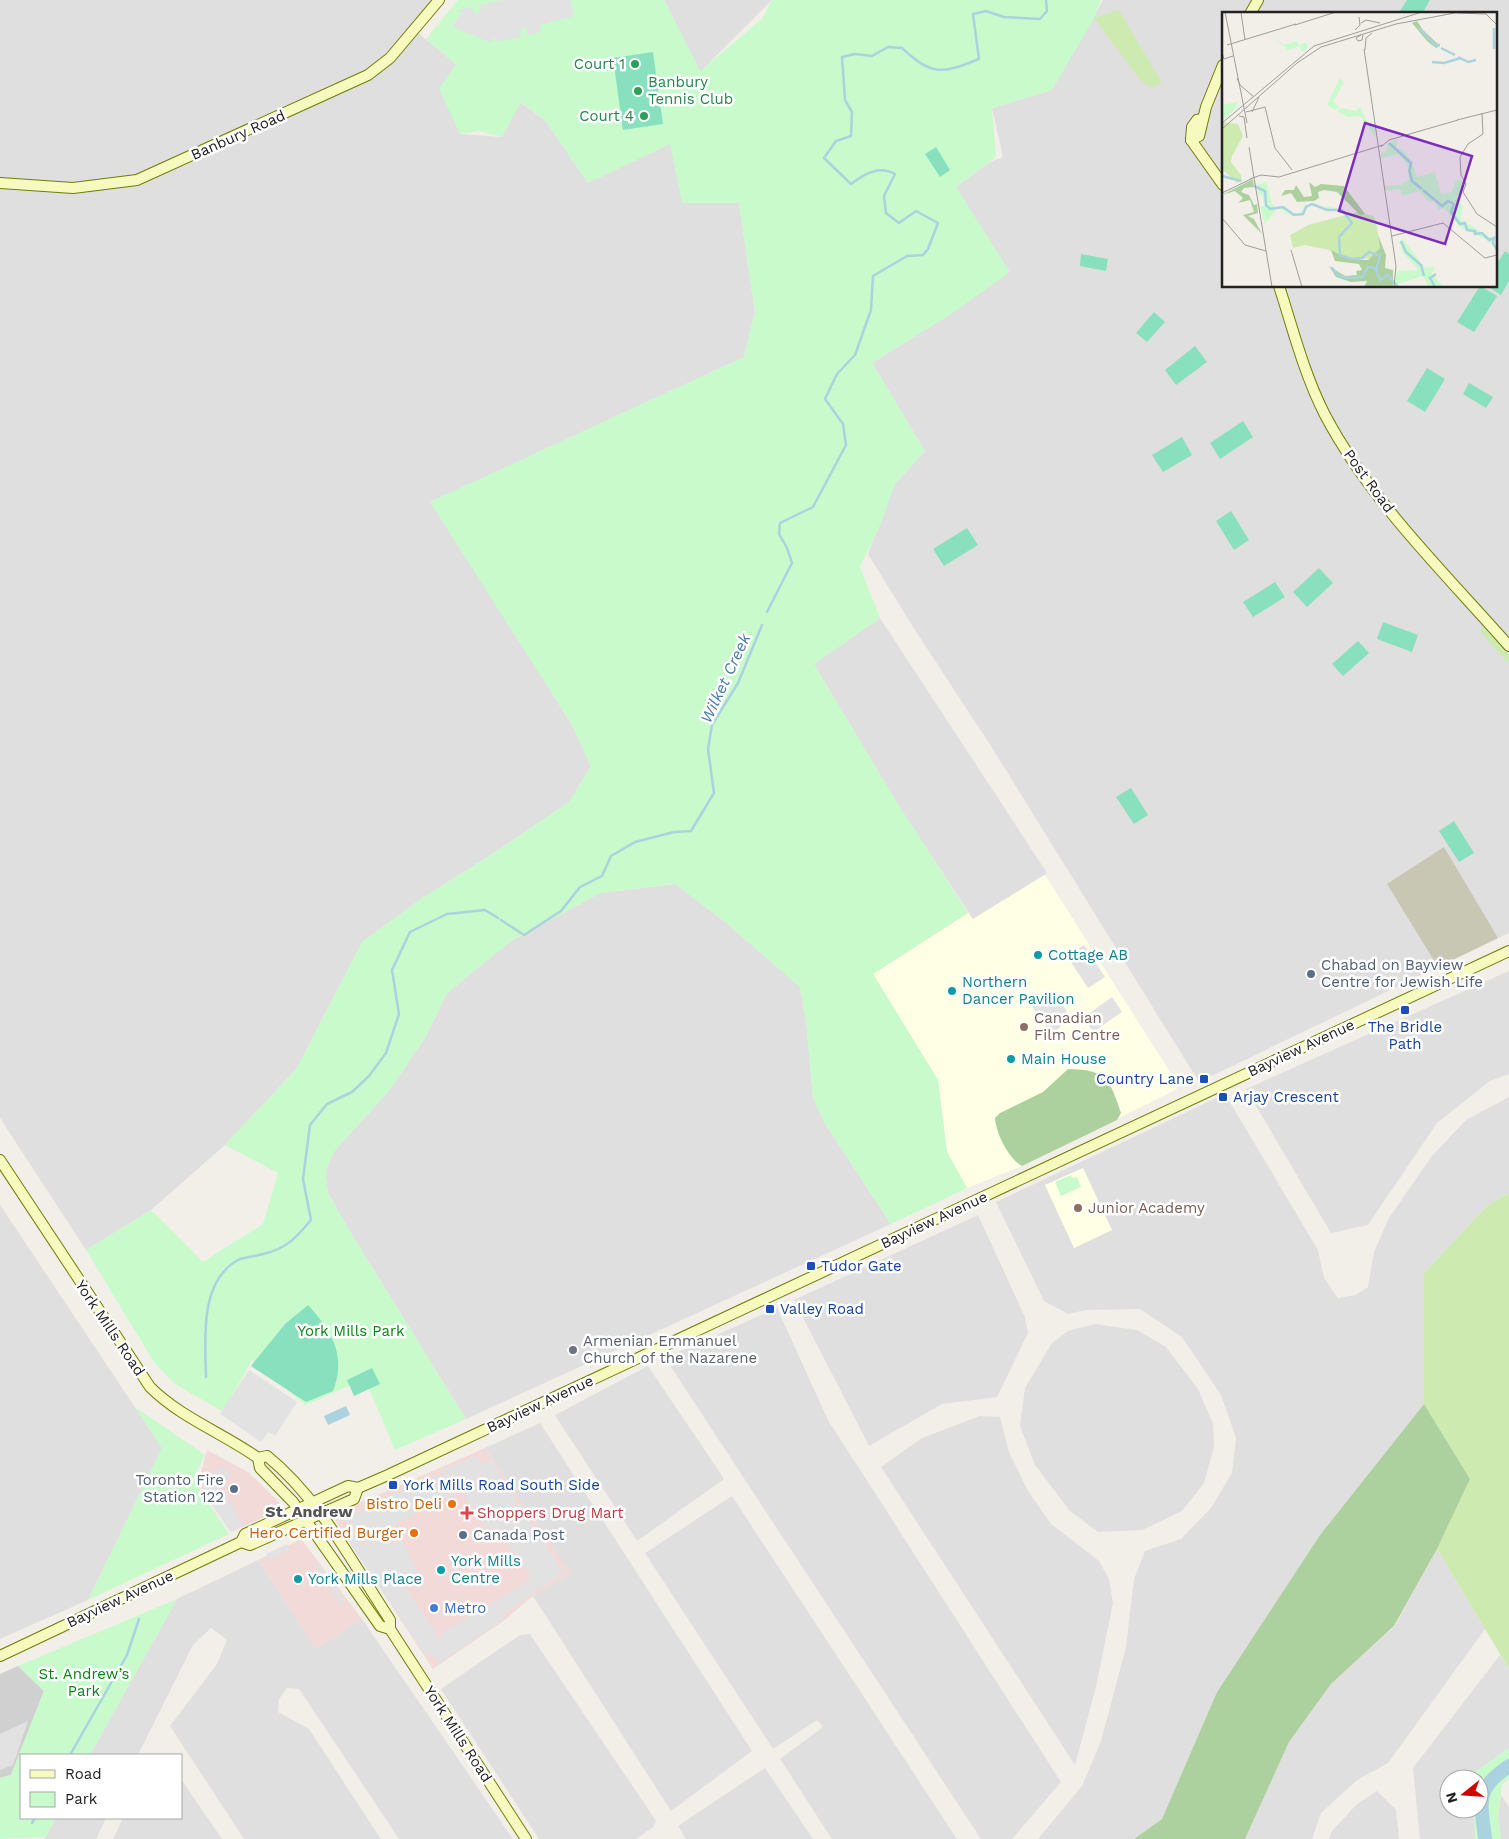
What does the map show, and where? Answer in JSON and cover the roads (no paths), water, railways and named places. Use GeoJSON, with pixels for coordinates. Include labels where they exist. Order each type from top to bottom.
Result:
{"type":"FeatureCollection","features":[{"type":"Feature","properties":{"kind":"main road","name":"Banbury Road"},"geometry":{"type":"LineString","coordinates":[[0,183],[73,188],[136,180],[368,75],[390,58],[439,0]]}},
{"type":"Feature","properties":{"kind":"main road"},"geometry":{"type":"LineString","coordinates":[[1251,12],[1258,0]]}},
{"type":"Feature","properties":{"kind":"main road"},"geometry":{"type":"LineString","coordinates":[[1222,68],[1202,119],[1197,120],[1192,128],[1191,140],[1222,184]]}},
{"type":"Feature","properties":{"kind":"main road","name":"Post Road"},"geometry":{"type":"LineString","coordinates":[[1280,288],[1306,370],[1325,413],[1347,452],[1382,503],[1509,646]]}},
{"type":"Feature","properties":{"kind":"main road","name":"Bayview Avenue"},"geometry":{"type":"LineString","coordinates":[[0,1656],[241,1542],[245,1534],[312,1501],[348,1486],[358,1488],[1509,951]]}},
{"type":"Feature","properties":{"kind":"main road","name":"York Mills Road"},"geometry":{"type":"LineString","coordinates":[[0,1160],[150,1387],[166,1402],[186,1416],[258,1458],[267,1456],[288,1473],[312,1501],[390,1620],[390,1629],[526,1839]]}},
{"type":"Feature","properties":{"kind":"main road","name":"York Mills Road"},"geometry":{"type":"LineString","coordinates":[[258,1458],[260,1468],[282,1489],[298,1509],[380,1626],[390,1629]]}},
{"type":"Feature","properties":{"kind":"main road","name":"Bayview Avenue"},"geometry":{"type":"LineString","coordinates":[[241,1542],[250,1545],[354,1499],[358,1488]]}},
{"type":"Feature","properties":{"kind":"water"},"geometry":{"type":"Polygon","coordinates":[[[346,1406],[350,1415],[328,1425],[324,1416],[346,1406]]]}},
{"type":"Feature","properties":{"kind":"waterway","name":"Wilket Creek"},"geometry":{"type":"LineString","coordinates":[[767,612],[792,563],[787,548],[779,534],[780,523],[813,507],[846,445],[843,424],[825,399],[837,374],[855,355],[871,310],[873,276],[907,256],[923,255],[928,249],[938,223],[916,211],[899,223],[886,213],[884,196],[895,174],[883,170],[872,172],[851,184],[824,158],[836,141],[851,136],[852,112],[845,100],[842,57],[855,54],[872,56],[888,47],[902,48],[921,64],[930,68],[938,70],[956,68],[979,59],[973,14],[986,11],[1004,17],[1040,19],[1047,11],[1046,0]]}},
{"type":"Feature","properties":{"kind":"waterway","name":"Wilket Creek"},"geometry":{"type":"LineString","coordinates":[[501,920],[524,935],[561,911],[580,887],[602,876],[611,856],[635,842],[674,832],[691,831],[714,793],[708,749],[712,725],[738,683],[762,625]]}},
{"type":"Feature","properties":{"kind":"waterway","name":"Wilket Creek"},"geometry":{"type":"LineString","coordinates":[[206,1377],[207,1311],[217,1281],[227,1268],[240,1259],[271,1252],[284,1246],[311,1220],[303,1179],[310,1125],[327,1104],[352,1092],[369,1076],[386,1053],[399,1014],[392,970],[410,932],[447,914],[485,910],[498,918]]}},
{"type":"Feature","properties":{"kind":"waterway","name":"Wilket Creek"},"geometry":{"type":"LineString","coordinates":[[71,1754],[127,1655],[139,1619]]}},
{"type":"Feature","properties":{"kind":"waterway"},"geometry":{"type":"LineString","coordinates":[[1485,1839],[1482,1797],[1490,1782],[1509,1766]]}},
{"type":"Feature","properties":{"kind":"waterway","name":"Wilket Creek"},"geometry":{"type":"LineString","coordinates":[[32,1823],[34,1819]]}},
{"type":"Feature","properties":{"kind":"place","name":"Court 1"},"geometry":{"type":"Point","coordinates":[635,64]}},
{"type":"Feature","properties":{"kind":"place","name":"Banbury Tennis Club"},"geometry":{"type":"Point","coordinates":[638,91]}},
{"type":"Feature","properties":{"kind":"place","name":"Court 4"},"geometry":{"type":"Point","coordinates":[644,116]}},
{"type":"Feature","properties":{"kind":"place","name":"Cottage AB"},"geometry":{"type":"Point","coordinates":[1038,955]}},
{"type":"Feature","properties":{"kind":"place","name":"Chabad on Bayview Centre for Jewish Life"},"geometry":{"type":"Point","coordinates":[1311,974]}},
{"type":"Feature","properties":{"kind":"place","name":"Northern Dancer Pavilion"},"geometry":{"type":"Point","coordinates":[952,991]}},
{"type":"Feature","properties":{"kind":"place","name":"The Bridle Path"},"geometry":{"type":"Point","coordinates":[1405,1010]}},
{"type":"Feature","properties":{"kind":"place","name":"Canadian Film Centre"},"geometry":{"type":"Point","coordinates":[1024,1027]}},
{"type":"Feature","properties":{"kind":"place","name":"Main House"},"geometry":{"type":"Point","coordinates":[1011,1059]}},
{"type":"Feature","properties":{"kind":"place","name":"Country Lane"},"geometry":{"type":"Point","coordinates":[1204,1079]}},
{"type":"Feature","properties":{"kind":"place","name":"Arjay Crescent"},"geometry":{"type":"Point","coordinates":[1223,1097]}},
{"type":"Feature","properties":{"kind":"place","name":"Junior Academy"},"geometry":{"type":"Point","coordinates":[1078,1208]}},
{"type":"Feature","properties":{"kind":"place","name":"Tudor Gate"},"geometry":{"type":"Point","coordinates":[811,1266]}},
{"type":"Feature","properties":{"kind":"place","name":"Valley Road"},"geometry":{"type":"Point","coordinates":[770,1309]}},
{"type":"Feature","properties":{"kind":"place","name":"Armenian Emmanuel Church of the Nazarene"},"geometry":{"type":"Point","coordinates":[573,1350]}},
{"type":"Feature","properties":{"kind":"place","name":"York Mills Road South Side"},"geometry":{"type":"Point","coordinates":[393,1485]}},
{"type":"Feature","properties":{"kind":"place","name":"Toronto Fire Station 122"},"geometry":{"type":"Point","coordinates":[234,1489]}},
{"type":"Feature","properties":{"kind":"place","name":"Bistro Deli"},"geometry":{"type":"Point","coordinates":[452,1504]}},
{"type":"Feature","properties":{"kind":"place","name":"Shoppers Drug Mart"},"geometry":{"type":"Point","coordinates":[467,1513]}},
{"type":"Feature","properties":{"kind":"place","name":"Hero Certified Burger"},"geometry":{"type":"Point","coordinates":[414,1533]}},
{"type":"Feature","properties":{"kind":"place","name":"Canada Post"},"geometry":{"type":"Point","coordinates":[463,1535]}},
{"type":"Feature","properties":{"kind":"place","name":"York Mills Centre"},"geometry":{"type":"Point","coordinates":[441,1570]}},
{"type":"Feature","properties":{"kind":"place","name":"York Mills Place"},"geometry":{"type":"Point","coordinates":[298,1579]}},
{"type":"Feature","properties":{"kind":"place","name":"Metro"},"geometry":{"type":"Point","coordinates":[434,1608]}},
{"type":"Feature","properties":{"kind":"district","name":"St. Andrew"},"geometry":{"type":"Point","coordinates":[309,1511]}},
{"type":"Feature","properties":{"kind":"park label","name":"York Mills Park"},"geometry":{"type":"Point","coordinates":[351,1331]}},
{"type":"Feature","properties":{"kind":"park label","name":"St. Andrew’s Park"},"geometry":{"type":"Point","coordinates":[84,1682]}}]}
